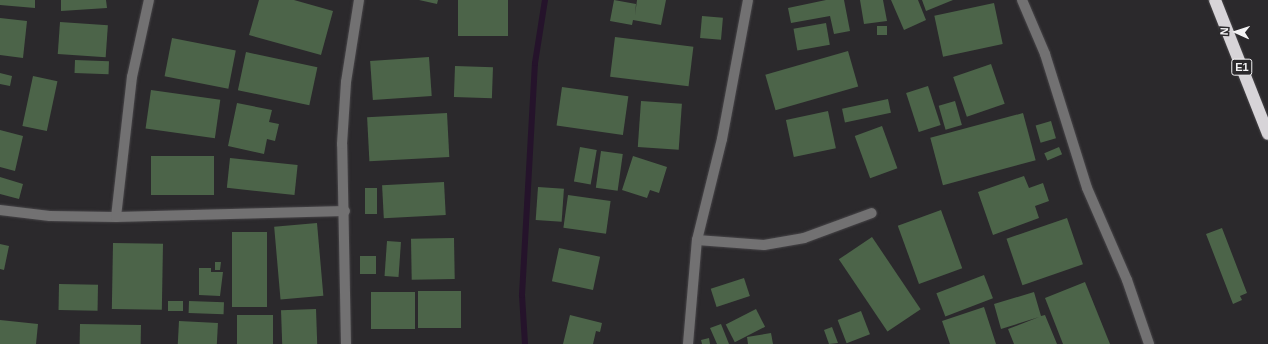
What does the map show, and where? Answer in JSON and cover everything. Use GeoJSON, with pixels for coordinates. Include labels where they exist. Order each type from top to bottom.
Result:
{"type":"FeatureCollection","features":[{"type":"Feature","properties":{"kind":"highway","name":"E1"},"geometry":{"type":"LineString","coordinates":[[1215,0],[1268,134]]}},
{"type":"Feature","properties":{"kind":"street"},"geometry":{"type":"LineString","coordinates":[[116,217],[132,77],[149,0]]}},
{"type":"Feature","properties":{"kind":"street"},"geometry":{"type":"LineString","coordinates":[[346,344],[342,144],[346,82],[359,0]]}},
{"type":"Feature","properties":{"kind":"street"},"geometry":{"type":"LineString","coordinates":[[688,344],[697,240],[722,140],[748,0]]}},
{"type":"Feature","properties":{"kind":"street"},"geometry":{"type":"LineString","coordinates":[[1022,0],[1044,54],[1087,188],[1127,280],[1149,344]]}},
{"type":"Feature","properties":{"kind":"street"},"geometry":{"type":"LineString","coordinates":[[0,210],[50,216],[116,217],[344,211]]}},
{"type":"Feature","properties":{"kind":"street"},"geometry":{"type":"LineString","coordinates":[[697,240],[764,245],[804,238],[872,213]]}},
{"type":"Feature","properties":{"kind":"building"},"geometry":{"type":"Polygon","coordinates":[[[0,0],[35,0],[35,8],[0,5],[0,0]]]}},
{"type":"Feature","properties":{"kind":"building"},"geometry":{"type":"Polygon","coordinates":[[[61,0],[106,0],[107,8],[61,11],[61,0]]]}},
{"type":"Feature","properties":{"kind":"building"},"geometry":{"type":"Polygon","coordinates":[[[259,0],[294,0],[333,11],[321,55],[249,35],[259,0]]]}},
{"type":"Feature","properties":{"kind":"building"},"geometry":{"type":"Polygon","coordinates":[[[419,0],[438,0],[437,4],[419,0]]]}},
{"type":"Feature","properties":{"kind":"building"},"geometry":{"type":"Polygon","coordinates":[[[458,0],[508,0],[508,36],[458,36],[458,0]]]}},
{"type":"Feature","properties":{"kind":"building"},"geometry":{"type":"Polygon","coordinates":[[[614,0],[636,4],[635,15],[637,0],[666,0],[661,25],[633,20],[632,25],[610,21],[614,0]]]}},
{"type":"Feature","properties":{"kind":"building"},"geometry":{"type":"Polygon","coordinates":[[[826,0],[844,0],[850,31],[834,34],[830,16],[791,23],[788,8],[826,0]]]}},
{"type":"Feature","properties":{"kind":"building"},"geometry":{"type":"Polygon","coordinates":[[[860,0],[883,0],[887,21],[864,24],[860,0]]]}},
{"type":"Feature","properties":{"kind":"building"},"geometry":{"type":"Polygon","coordinates":[[[891,0],[918,0],[926,20],[904,30],[891,0]]]}},
{"type":"Feature","properties":{"kind":"building"},"geometry":{"type":"Polygon","coordinates":[[[922,0],[953,0],[926,11],[922,0]]]}},
{"type":"Feature","properties":{"kind":"building"},"geometry":{"type":"Polygon","coordinates":[[[994,3],[1003,44],[943,57],[934,16],[994,3]]]}},
{"type":"Feature","properties":{"kind":"building"},"geometry":{"type":"Polygon","coordinates":[[[702,16],[723,18],[721,40],[700,38],[702,16]]]}},
{"type":"Feature","properties":{"kind":"building"},"geometry":{"type":"Polygon","coordinates":[[[0,18],[27,21],[23,58],[0,55],[0,18]]]}},
{"type":"Feature","properties":{"kind":"building"},"geometry":{"type":"Polygon","coordinates":[[[60,22],[108,25],[106,57],[58,54],[60,22]]]}},
{"type":"Feature","properties":{"kind":"building"},"geometry":{"type":"Polygon","coordinates":[[[826,23],[830,45],[797,50],[794,29],[826,23]]]}},
{"type":"Feature","properties":{"kind":"building"},"geometry":{"type":"Polygon","coordinates":[[[877,26],[887,26],[887,35],[877,35],[877,26]]]}},
{"type":"Feature","properties":{"kind":"building"},"geometry":{"type":"Polygon","coordinates":[[[615,37],[693,47],[689,86],[610,77],[615,37]]]}},
{"type":"Feature","properties":{"kind":"building"},"geometry":{"type":"Polygon","coordinates":[[[172,38],[236,50],[228,89],[165,76],[172,38]]]}},
{"type":"Feature","properties":{"kind":"building"},"geometry":{"type":"Polygon","coordinates":[[[848,51],[858,87],[776,110],[765,75],[848,51]]]}},
{"type":"Feature","properties":{"kind":"building"},"geometry":{"type":"Polygon","coordinates":[[[246,52],[317,67],[309,105],[238,90],[246,52]]]}},
{"type":"Feature","properties":{"kind":"building"},"geometry":{"type":"Polygon","coordinates":[[[429,57],[432,96],[373,100],[370,61],[429,57]]]}},
{"type":"Feature","properties":{"kind":"building"},"geometry":{"type":"Polygon","coordinates":[[[75,60],[109,61],[109,74],[75,73],[75,60]]]}},
{"type":"Feature","properties":{"kind":"building"},"geometry":{"type":"Polygon","coordinates":[[[991,64],[1005,104],[967,117],[953,77],[991,64]]]}},
{"type":"Feature","properties":{"kind":"building"},"geometry":{"type":"Polygon","coordinates":[[[455,66],[493,67],[492,98],[454,97],[455,66]]]}},
{"type":"Feature","properties":{"kind":"building"},"geometry":{"type":"Polygon","coordinates":[[[0,73],[12,76],[10,86],[0,84],[0,73]]]}},
{"type":"Feature","properties":{"kind":"building"},"geometry":{"type":"Polygon","coordinates":[[[33,76],[57,81],[47,131],[22,126],[33,76]]]}},
{"type":"Feature","properties":{"kind":"building"},"geometry":{"type":"Polygon","coordinates":[[[928,86],[941,125],[919,132],[906,93],[928,86]]]}},
{"type":"Feature","properties":{"kind":"building"},"geometry":{"type":"Polygon","coordinates":[[[562,87],[628,96],[623,135],[557,126],[562,87]]]}},
{"type":"Feature","properties":{"kind":"building"},"geometry":{"type":"Polygon","coordinates":[[[151,90],[220,100],[215,138],[146,129],[151,90]]]}},
{"type":"Feature","properties":{"kind":"building"},"geometry":{"type":"Polygon","coordinates":[[[888,99],[891,113],[845,122],[842,109],[888,99]]]}},
{"type":"Feature","properties":{"kind":"building"},"geometry":{"type":"Polygon","coordinates":[[[641,101],[682,104],[679,150],[638,147],[641,101]]]}},
{"type":"Feature","properties":{"kind":"building"},"geometry":{"type":"Polygon","coordinates":[[[955,101],[962,125],[946,130],[939,106],[955,101]]]}},
{"type":"Feature","properties":{"kind":"building"},"geometry":{"type":"Polygon","coordinates":[[[237,103],[272,110],[269,122],[279,124],[275,141],[267,139],[264,154],[228,146],[237,103]]]}},
{"type":"Feature","properties":{"kind":"building"},"geometry":{"type":"Polygon","coordinates":[[[828,111],[836,148],[794,157],[786,120],[828,111]]]}},
{"type":"Feature","properties":{"kind":"building"},"geometry":{"type":"Polygon","coordinates":[[[447,113],[449,157],[369,161],[367,117],[447,113]]]}},
{"type":"Feature","properties":{"kind":"building"},"geometry":{"type":"Polygon","coordinates":[[[1023,113],[1036,160],[943,185],[930,138],[1023,113]]]}},
{"type":"Feature","properties":{"kind":"building"},"geometry":{"type":"Polygon","coordinates":[[[1051,121],[1056,138],[1041,143],[1036,125],[1051,121]]]}},
{"type":"Feature","properties":{"kind":"building"},"geometry":{"type":"Polygon","coordinates":[[[882,126],[897,168],[870,178],[855,136],[882,126]]]}},
{"type":"Feature","properties":{"kind":"building"},"geometry":{"type":"Polygon","coordinates":[[[0,130],[23,136],[15,171],[0,167],[0,130]]]}},
{"type":"Feature","properties":{"kind":"building"},"geometry":{"type":"Polygon","coordinates":[[[580,147],[597,150],[591,184],[574,181],[580,147]]]}},
{"type":"Feature","properties":{"kind":"building"},"geometry":{"type":"Polygon","coordinates":[[[1059,147],[1062,154],[1047,161],[1044,153],[1059,147]]]}},
{"type":"Feature","properties":{"kind":"building"},"geometry":{"type":"Polygon","coordinates":[[[601,151],[623,154],[618,191],[596,188],[601,151]]]}},
{"type":"Feature","properties":{"kind":"building"},"geometry":{"type":"Polygon","coordinates":[[[151,156],[214,156],[214,195],[151,195],[151,156]]]}},
{"type":"Feature","properties":{"kind":"building"},"geometry":{"type":"Polygon","coordinates":[[[633,156],[667,167],[659,193],[650,190],[647,198],[622,190],[633,156]]]}},
{"type":"Feature","properties":{"kind":"building"},"geometry":{"type":"Polygon","coordinates":[[[230,158],[298,165],[294,195],[227,188],[230,158]]]}},
{"type":"Feature","properties":{"kind":"building"},"geometry":{"type":"Polygon","coordinates":[[[1024,176],[1029,188],[1043,183],[1049,201],[1035,206],[1039,218],[993,235],[978,192],[1024,176]]]}},
{"type":"Feature","properties":{"kind":"building"},"geometry":{"type":"Polygon","coordinates":[[[0,177],[23,184],[19,199],[0,194],[0,177]]]}},
{"type":"Feature","properties":{"kind":"building"},"geometry":{"type":"Polygon","coordinates":[[[444,182],[446,215],[384,218],[382,185],[444,182]]]}},
{"type":"Feature","properties":{"kind":"building"},"geometry":{"type":"Polygon","coordinates":[[[538,187],[564,189],[562,222],[536,220],[538,187]]]}},
{"type":"Feature","properties":{"kind":"building"},"geometry":{"type":"Polygon","coordinates":[[[365,188],[377,188],[377,214],[365,214],[365,188]]]}},
{"type":"Feature","properties":{"kind":"building"},"geometry":{"type":"Polygon","coordinates":[[[568,195],[611,201],[606,234],[563,228],[568,195]]]}},
{"type":"Feature","properties":{"kind":"building"},"geometry":{"type":"Polygon","coordinates":[[[941,210],[962,268],[919,284],[898,226],[941,210]]]}},
{"type":"Feature","properties":{"kind":"building"},"geometry":{"type":"Polygon","coordinates":[[[1067,218],[1083,264],[1022,285],[1006,239],[1067,218]]]}},
{"type":"Feature","properties":{"kind":"building"},"geometry":{"type":"Polygon","coordinates":[[[317,223],[323,296],[281,299],[274,227],[317,223]]]}},
{"type":"Feature","properties":{"kind":"building"},"geometry":{"type":"Polygon","coordinates":[[[1222,228],[1247,293],[1240,296],[1242,300],[1233,304],[1206,234],[1222,228]]]}},
{"type":"Feature","properties":{"kind":"building"},"geometry":{"type":"Polygon","coordinates":[[[232,232],[267,232],[267,307],[232,307],[232,232]]]}},
{"type":"Feature","properties":{"kind":"building"},"geometry":{"type":"Polygon","coordinates":[[[872,237],[921,309],[887,331],[839,259],[872,237]]]}},
{"type":"Feature","properties":{"kind":"building"},"geometry":{"type":"Polygon","coordinates":[[[454,238],[455,279],[412,280],[411,239],[454,238]]]}},
{"type":"Feature","properties":{"kind":"building"},"geometry":{"type":"Polygon","coordinates":[[[387,241],[401,242],[399,277],[385,276],[387,241]]]}},
{"type":"Feature","properties":{"kind":"building"},"geometry":{"type":"Polygon","coordinates":[[[113,243],[163,244],[162,310],[112,309],[113,243]]]}},
{"type":"Feature","properties":{"kind":"building"},"geometry":{"type":"Polygon","coordinates":[[[0,244],[9,246],[4,270],[0,269],[0,244]]]}},
{"type":"Feature","properties":{"kind":"building"},"geometry":{"type":"Polygon","coordinates":[[[559,248],[600,257],[593,290],[552,281],[559,248]]]}},
{"type":"Feature","properties":{"kind":"building"},"geometry":{"type":"Polygon","coordinates":[[[360,256],[376,256],[376,274],[360,274],[360,256]]]}},
{"type":"Feature","properties":{"kind":"building"},"geometry":{"type":"Polygon","coordinates":[[[215,262],[221,262],[220,270],[215,270],[215,262]]]}},
{"type":"Feature","properties":{"kind":"building"},"geometry":{"type":"Polygon","coordinates":[[[199,268],[211,268],[211,272],[223,272],[220,296],[199,295],[199,268]]]}},
{"type":"Feature","properties":{"kind":"building"},"geometry":{"type":"Polygon","coordinates":[[[984,275],[993,298],[945,317],[936,293],[984,275]]]}},
{"type":"Feature","properties":{"kind":"building"},"geometry":{"type":"Polygon","coordinates":[[[744,278],[750,296],[717,307],[711,289],[744,278]]]}},
{"type":"Feature","properties":{"kind":"building"},"geometry":{"type":"Polygon","coordinates":[[[1085,282],[1110,344],[1063,344],[1045,298],[1085,282]]]}},
{"type":"Feature","properties":{"kind":"building"},"geometry":{"type":"Polygon","coordinates":[[[59,284],[98,285],[98,311],[59,310],[59,284]]]}},
{"type":"Feature","properties":{"kind":"building"},"geometry":{"type":"Polygon","coordinates":[[[418,291],[461,291],[461,328],[418,328],[418,291]]]}},
{"type":"Feature","properties":{"kind":"building"},"geometry":{"type":"Polygon","coordinates":[[[371,292],[415,292],[415,329],[371,329],[371,292]]]}},
{"type":"Feature","properties":{"kind":"building"},"geometry":{"type":"Polygon","coordinates":[[[1034,292],[1041,316],[1045,315],[1057,344],[1014,344],[1008,329],[1039,317],[1001,329],[994,304],[1034,292]]]}},
{"type":"Feature","properties":{"kind":"building"},"geometry":{"type":"Polygon","coordinates":[[[168,301],[183,301],[183,311],[168,311],[168,301]]]}},
{"type":"Feature","properties":{"kind":"building"},"geometry":{"type":"Polygon","coordinates":[[[189,301],[224,302],[224,314],[189,313],[189,301]]]}},
{"type":"Feature","properties":{"kind":"building"},"geometry":{"type":"Polygon","coordinates":[[[984,307],[996,344],[950,344],[942,321],[984,307]]]}},
{"type":"Feature","properties":{"kind":"building"},"geometry":{"type":"Polygon","coordinates":[[[316,309],[317,344],[282,344],[281,310],[316,309]]]}},
{"type":"Feature","properties":{"kind":"building"},"geometry":{"type":"Polygon","coordinates":[[[756,309],[765,327],[735,342],[726,324],[756,309]]]}},
{"type":"Feature","properties":{"kind":"building"},"geometry":{"type":"Polygon","coordinates":[[[861,311],[870,334],[847,343],[838,320],[861,311]]]}},
{"type":"Feature","properties":{"kind":"building"},"geometry":{"type":"Polygon","coordinates":[[[237,315],[273,315],[273,344],[237,344],[237,315]]]}},
{"type":"Feature","properties":{"kind":"building"},"geometry":{"type":"Polygon","coordinates":[[[570,315],[602,323],[600,332],[596,331],[593,344],[563,344],[570,315]]]}},
{"type":"Feature","properties":{"kind":"building"},"geometry":{"type":"Polygon","coordinates":[[[0,320],[38,324],[36,344],[0,344],[0,320]]]}},
{"type":"Feature","properties":{"kind":"building"},"geometry":{"type":"Polygon","coordinates":[[[179,321],[218,323],[217,344],[178,344],[179,321]]]}},
{"type":"Feature","properties":{"kind":"building"},"geometry":{"type":"Polygon","coordinates":[[[80,324],[141,325],[141,344],[80,344],[80,324]]]}},
{"type":"Feature","properties":{"kind":"building"},"geometry":{"type":"Polygon","coordinates":[[[721,324],[729,344],[717,344],[710,328],[721,324]]]}},
{"type":"Feature","properties":{"kind":"building"},"geometry":{"type":"Polygon","coordinates":[[[832,327],[838,343],[829,344],[824,330],[832,327]]]}},
{"type":"Feature","properties":{"kind":"building"},"geometry":{"type":"Polygon","coordinates":[[[771,333],[773,344],[748,344],[747,337],[771,333]]]}},
{"type":"Feature","properties":{"kind":"building"},"geometry":{"type":"Polygon","coordinates":[[[709,338],[710,344],[702,344],[701,340],[709,338]]]}},
{"type":"Feature","properties":{"kind":"waterway"},"geometry":{"type":"LineString","coordinates":[[525,344],[522,295],[535,63],[545,0]]}}]}
